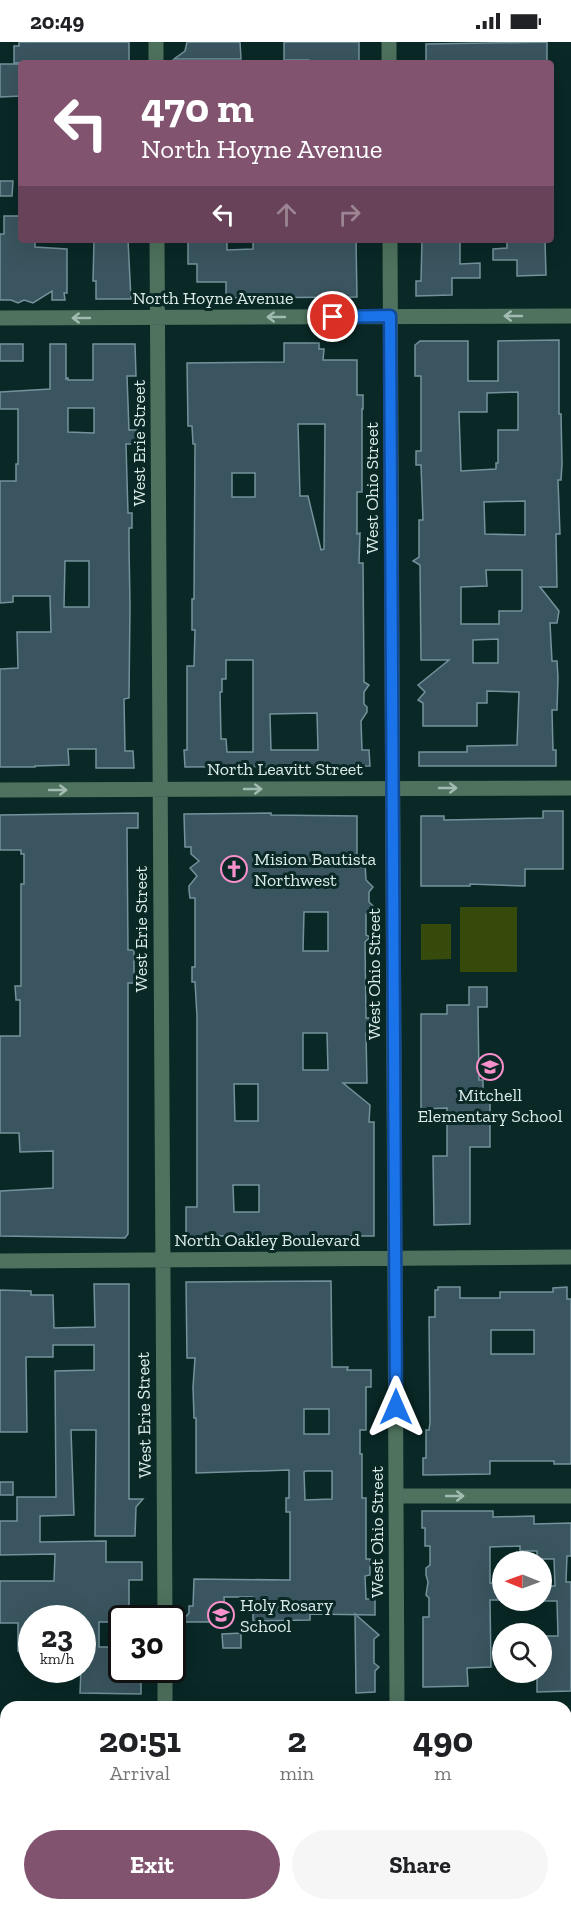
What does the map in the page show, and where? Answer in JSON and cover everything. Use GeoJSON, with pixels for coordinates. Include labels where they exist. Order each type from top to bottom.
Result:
{"type":"FeatureCollection","features":[{"type":"Feature","properties":{"kind":"street"},"geometry":{"type":"LineString","coordinates":[[156,42],[156,60]]}},
{"type":"Feature","properties":{"kind":"street"},"geometry":{"type":"LineString","coordinates":[[389,42],[389,60]]}},
{"type":"Feature","properties":{"kind":"street","name":"West Erie Street"},"geometry":{"type":"LineString","coordinates":[[157,243],[165,1605]]}},
{"type":"Feature","properties":{"kind":"street","name":"West Ohio Street"},"geometry":{"type":"LineString","coordinates":[[390,243],[397,1701]]}},
{"type":"Feature","properties":{"kind":"street","name":"North Hoyne Avenue"},"geometry":{"type":"LineString","coordinates":[[0,318],[571,316]]}},
{"type":"Feature","properties":{"kind":"street","name":"North Leavitt Street"},"geometry":{"type":"LineString","coordinates":[[0,790],[571,788]]}},
{"type":"Feature","properties":{"kind":"street","name":"North Oakley Boulevard"},"geometry":{"type":"LineString","coordinates":[[0,1261],[571,1257]]}},
{"type":"Feature","properties":{"kind":"street"},"geometry":{"type":"LineString","coordinates":[[396,1496],[571,1496]]}},
{"type":"Feature","properties":{"kind":"street"},"geometry":{"type":"LineString","coordinates":[[165,1683],[165,1701]]}},
{"type":"Feature","properties":{"kind":"green space"},"geometry":{"type":"Polygon","coordinates":[[[460,907],[517,907],[517,972],[460,972],[460,907]]]}},
{"type":"Feature","properties":{"kind":"green space"},"geometry":{"type":"Polygon","coordinates":[[[421,924],[451,924],[451,959],[421,960],[421,924]]]}},
{"type":"Feature","properties":{"kind":"building"},"geometry":{"type":"Polygon","coordinates":[[[19,42],[129,42],[129,60],[18,60],[18,63],[14,63],[14,46],[19,46],[19,42]]]}},
{"type":"Feature","properties":{"kind":"building"},"geometry":{"type":"Polygon","coordinates":[[[187,42],[240,42],[241,59],[174,59],[185,51],[187,42]]]}},
{"type":"Feature","properties":{"kind":"building"},"geometry":{"type":"Polygon","coordinates":[[[284,42],[359,42],[359,60],[284,60],[284,42]]]}},
{"type":"Feature","properties":{"kind":"building"},"geometry":{"type":"Polygon","coordinates":[[[547,42],[547,60],[426,60],[426,44],[547,42]]]}},
{"type":"Feature","properties":{"kind":"building"},"geometry":{"type":"Polygon","coordinates":[[[0,64],[18,64],[18,96],[0,97],[0,64]]]}},
{"type":"Feature","properties":{"kind":"building"},"geometry":{"type":"Polygon","coordinates":[[[0,181],[13,181],[12,196],[0,196],[0,181]]]}},
{"type":"Feature","properties":{"kind":"building"},"geometry":{"type":"Polygon","coordinates":[[[4,216],[18,216],[18,243],[35,243],[35,247],[67,249],[65,300],[52,300],[52,291],[33,303],[24,300],[18,303],[11,300],[0,300],[0,234],[4,234],[4,216]]]}},
{"type":"Feature","properties":{"kind":"building"},"geometry":{"type":"Polygon","coordinates":[[[94,243],[128,243],[131,299],[96,299],[96,281],[93,281],[94,243]]]}},
{"type":"Feature","properties":{"kind":"building"},"geometry":{"type":"Polygon","coordinates":[[[188,243],[227,243],[227,250],[253,249],[253,243],[356,243],[357,297],[226,298],[226,282],[197,282],[197,264],[188,264],[188,243]]]}},
{"type":"Feature","properties":{"kind":"building"},"geometry":{"type":"Polygon","coordinates":[[[422,243],[460,243],[460,264],[480,263],[480,278],[452,278],[452,295],[416,296],[416,281],[421,281],[422,243]]]}},
{"type":"Feature","properties":{"kind":"building"},"geometry":{"type":"Polygon","coordinates":[[[507,243],[545,243],[546,275],[517,276],[517,260],[493,260],[493,249],[507,248],[507,243]]]}},
{"type":"Feature","properties":{"kind":"building"},"geometry":{"type":"Polygon","coordinates":[[[559,340],[562,464],[561,480],[558,480],[560,534],[556,534],[557,587],[540,587],[559,611],[557,623],[550,623],[552,661],[557,661],[558,677],[557,710],[552,710],[553,750],[556,750],[556,766],[419,766],[419,752],[467,752],[467,746],[517,745],[519,692],[487,691],[487,703],[477,703],[477,726],[423,726],[423,703],[418,700],[425,692],[418,685],[449,660],[421,660],[420,565],[413,561],[419,557],[419,520],[423,520],[421,465],[416,465],[416,451],[421,451],[421,376],[415,376],[415,345],[420,341],[468,341],[468,381],[498,381],[498,341],[559,340]],[[518,392],[487,393],[487,412],[459,412],[461,471],[496,469],[498,430],[518,430],[518,392]],[[525,501],[484,502],[485,534],[525,535],[525,501]],[[486,570],[487,586],[461,587],[461,624],[499,624],[499,611],[521,611],[522,570],[486,570]],[[498,639],[473,640],[473,663],[498,663],[498,639]]]}},
{"type":"Feature","properties":{"kind":"building"},"geometry":{"type":"Polygon","coordinates":[[[284,343],[319,343],[319,349],[324,349],[323,360],[357,360],[357,395],[363,395],[363,409],[362,492],[357,492],[357,534],[360,533],[359,563],[363,563],[364,682],[369,685],[364,692],[367,712],[361,721],[362,750],[369,750],[370,766],[185,767],[187,666],[194,666],[195,630],[192,630],[192,599],[194,599],[195,444],[193,444],[192,426],[188,426],[187,363],[284,362],[284,343]],[[298,424],[300,496],[308,496],[321,550],[324,549],[325,424],[298,424]],[[232,473],[232,497],[255,497],[255,473],[232,473]],[[226,660],[226,679],[222,679],[222,692],[220,692],[221,739],[226,739],[227,752],[253,752],[253,660],[226,660]],[[317,713],[270,714],[271,750],[318,750],[317,713]]]}},
{"type":"Feature","properties":{"kind":"building"},"geometry":{"type":"Polygon","coordinates":[[[0,344],[23,344],[23,361],[0,361],[0,344]]]}},
{"type":"Feature","properties":{"kind":"building"},"geometry":{"type":"Polygon","coordinates":[[[50,344],[66,344],[66,379],[93,380],[93,344],[135,344],[136,376],[127,376],[129,430],[137,430],[137,444],[126,444],[128,513],[132,513],[132,528],[129,528],[129,698],[124,699],[125,751],[133,751],[134,768],[96,768],[96,749],[68,749],[69,765],[0,767],[0,669],[18,668],[17,632],[51,632],[50,596],[13,596],[13,602],[0,603],[0,481],[16,481],[18,409],[0,409],[0,392],[50,389],[50,344]],[[68,408],[68,432],[94,433],[94,408],[68,408]],[[65,561],[64,607],[89,607],[89,561],[65,561]]]}},
{"type":"Feature","properties":{"kind":"building"},"geometry":{"type":"Polygon","coordinates":[[[543,811],[563,811],[563,869],[525,869],[525,886],[470,884],[470,886],[421,886],[421,816],[444,816],[444,820],[543,818],[543,811]]]}},
{"type":"Feature","properties":{"kind":"building"},"geometry":{"type":"Polygon","coordinates":[[[138,813],[138,828],[127,828],[128,950],[134,950],[134,983],[128,983],[128,1234],[125,1238],[0,1236],[0,1191],[53,1188],[53,1151],[20,1152],[19,1133],[0,1133],[0,1036],[20,1036],[20,1000],[16,1000],[15,986],[21,986],[21,884],[24,884],[24,854],[21,854],[21,850],[0,850],[0,815],[138,813]]]}},
{"type":"Feature","properties":{"kind":"building"},"geometry":{"type":"Polygon","coordinates":[[[271,813],[271,815],[357,816],[357,864],[365,863],[366,880],[373,887],[369,892],[369,902],[374,907],[366,914],[366,935],[370,937],[365,942],[366,1018],[373,1018],[373,1033],[366,1033],[367,1083],[343,1083],[370,1105],[369,1122],[374,1122],[374,1236],[186,1236],[186,1207],[197,1207],[197,1016],[195,982],[192,982],[192,967],[195,967],[195,898],[190,898],[189,886],[197,876],[190,868],[199,861],[191,854],[191,847],[185,847],[184,814],[271,813]],[[304,912],[303,951],[328,951],[328,912],[304,912]],[[303,1033],[303,1070],[328,1070],[327,1033],[303,1033]],[[234,1084],[235,1121],[258,1121],[258,1084],[234,1084]],[[233,1185],[234,1212],[259,1212],[259,1185],[233,1185]]]}},
{"type":"Feature","properties":{"kind":"building"},"geometry":{"type":"Polygon","coordinates":[[[469,987],[487,987],[487,1007],[478,1007],[479,1080],[483,1080],[483,1100],[490,1100],[490,1147],[470,1147],[470,1224],[434,1225],[433,1156],[447,1156],[447,1108],[421,1109],[421,1014],[447,1014],[447,1005],[469,1005],[469,987]]]}},
{"type":"Feature","properties":{"kind":"building"},"geometry":{"type":"Polygon","coordinates":[[[331,1281],[332,1367],[348,1367],[347,1370],[371,1370],[371,1387],[366,1387],[366,1430],[360,1430],[360,1454],[362,1454],[362,1498],[366,1498],[366,1559],[370,1559],[370,1575],[365,1576],[366,1599],[375,1599],[375,1615],[310,1614],[310,1620],[253,1621],[253,1597],[224,1597],[225,1622],[186,1622],[189,1606],[193,1606],[194,1579],[290,1580],[290,1512],[286,1512],[286,1498],[289,1498],[289,1470],[196,1473],[196,1418],[194,1418],[193,1387],[195,1358],[187,1358],[186,1282],[331,1281]],[[304,1409],[304,1434],[329,1434],[329,1409],[304,1409]],[[332,1471],[304,1472],[305,1500],[332,1499],[332,1471]]]}},
{"type":"Feature","properties":{"kind":"building"},"geometry":{"type":"Polygon","coordinates":[[[94,1284],[129,1284],[129,1499],[143,1499],[136,1507],[135,1536],[95,1536],[96,1430],[71,1430],[74,1515],[40,1516],[40,1542],[106,1541],[106,1562],[142,1562],[142,1580],[129,1580],[129,1605],[108,1605],[108,1622],[99,1622],[99,1647],[108,1647],[108,1683],[141,1683],[141,1694],[80,1693],[80,1683],[96,1683],[96,1605],[18,1605],[18,1623],[0,1623],[0,1581],[54,1581],[55,1554],[0,1555],[0,1521],[17,1521],[17,1497],[56,1497],[55,1371],[94,1370],[94,1345],[53,1345],[53,1357],[26,1357],[27,1432],[0,1432],[0,1290],[31,1291],[31,1295],[53,1295],[54,1328],[95,1327],[94,1284]]]}},
{"type":"Feature","properties":{"kind":"building"},"geometry":{"type":"Polygon","coordinates":[[[438,1287],[460,1287],[460,1298],[500,1298],[500,1292],[553,1292],[553,1288],[567,1287],[567,1299],[571,1299],[571,1464],[554,1464],[554,1461],[490,1461],[490,1474],[423,1475],[423,1458],[426,1458],[426,1430],[429,1430],[430,1423],[429,1317],[435,1317],[435,1290],[438,1290],[438,1287]],[[491,1330],[491,1354],[534,1354],[534,1330],[491,1330]]]}},
{"type":"Feature","properties":{"kind":"building"},"geometry":{"type":"Polygon","coordinates":[[[0,1482],[13,1482],[13,1495],[0,1495],[0,1482]]]}},
{"type":"Feature","properties":{"kind":"building"},"geometry":{"type":"Polygon","coordinates":[[[422,1511],[493,1511],[493,1517],[534,1516],[534,1524],[571,1523],[571,1556],[567,1556],[566,1582],[571,1582],[571,1691],[537,1692],[537,1683],[552,1683],[552,1636],[558,1636],[557,1601],[552,1601],[552,1586],[555,1586],[554,1559],[552,1559],[552,1551],[520,1551],[520,1546],[490,1547],[491,1667],[467,1668],[468,1686],[423,1687],[423,1617],[429,1617],[426,1568],[430,1565],[430,1546],[425,1546],[425,1528],[422,1528],[422,1511]]]}},
{"type":"Feature","properties":{"kind":"building"},"geometry":{"type":"Polygon","coordinates":[[[355,1614],[379,1635],[374,1639],[374,1663],[379,1667],[375,1671],[375,1692],[356,1693],[355,1614]]]}},
{"type":"Feature","properties":{"kind":"building"},"geometry":{"type":"Polygon","coordinates":[[[241,1633],[241,1648],[223,1648],[222,1634],[241,1633]]]}},
{"type":"Feature","properties":{"kind":"place","name":"Mision Bautista Northwest"},"geometry":{"type":"Point","coordinates":[234,869]}},
{"type":"Feature","properties":{"kind":"place","name":"Mitchell Elementary School"},"geometry":{"type":"Point","coordinates":[490,1067]}},
{"type":"Feature","properties":{"kind":"place","name":"Holy Rosary School"},"geometry":{"type":"Point","coordinates":[221,1615]}},
{"type":"Feature","properties":{"kind":"route"},"geometry":{"type":"LineString","coordinates":[[333,317],[390,316],[396,1407]]}}]}
